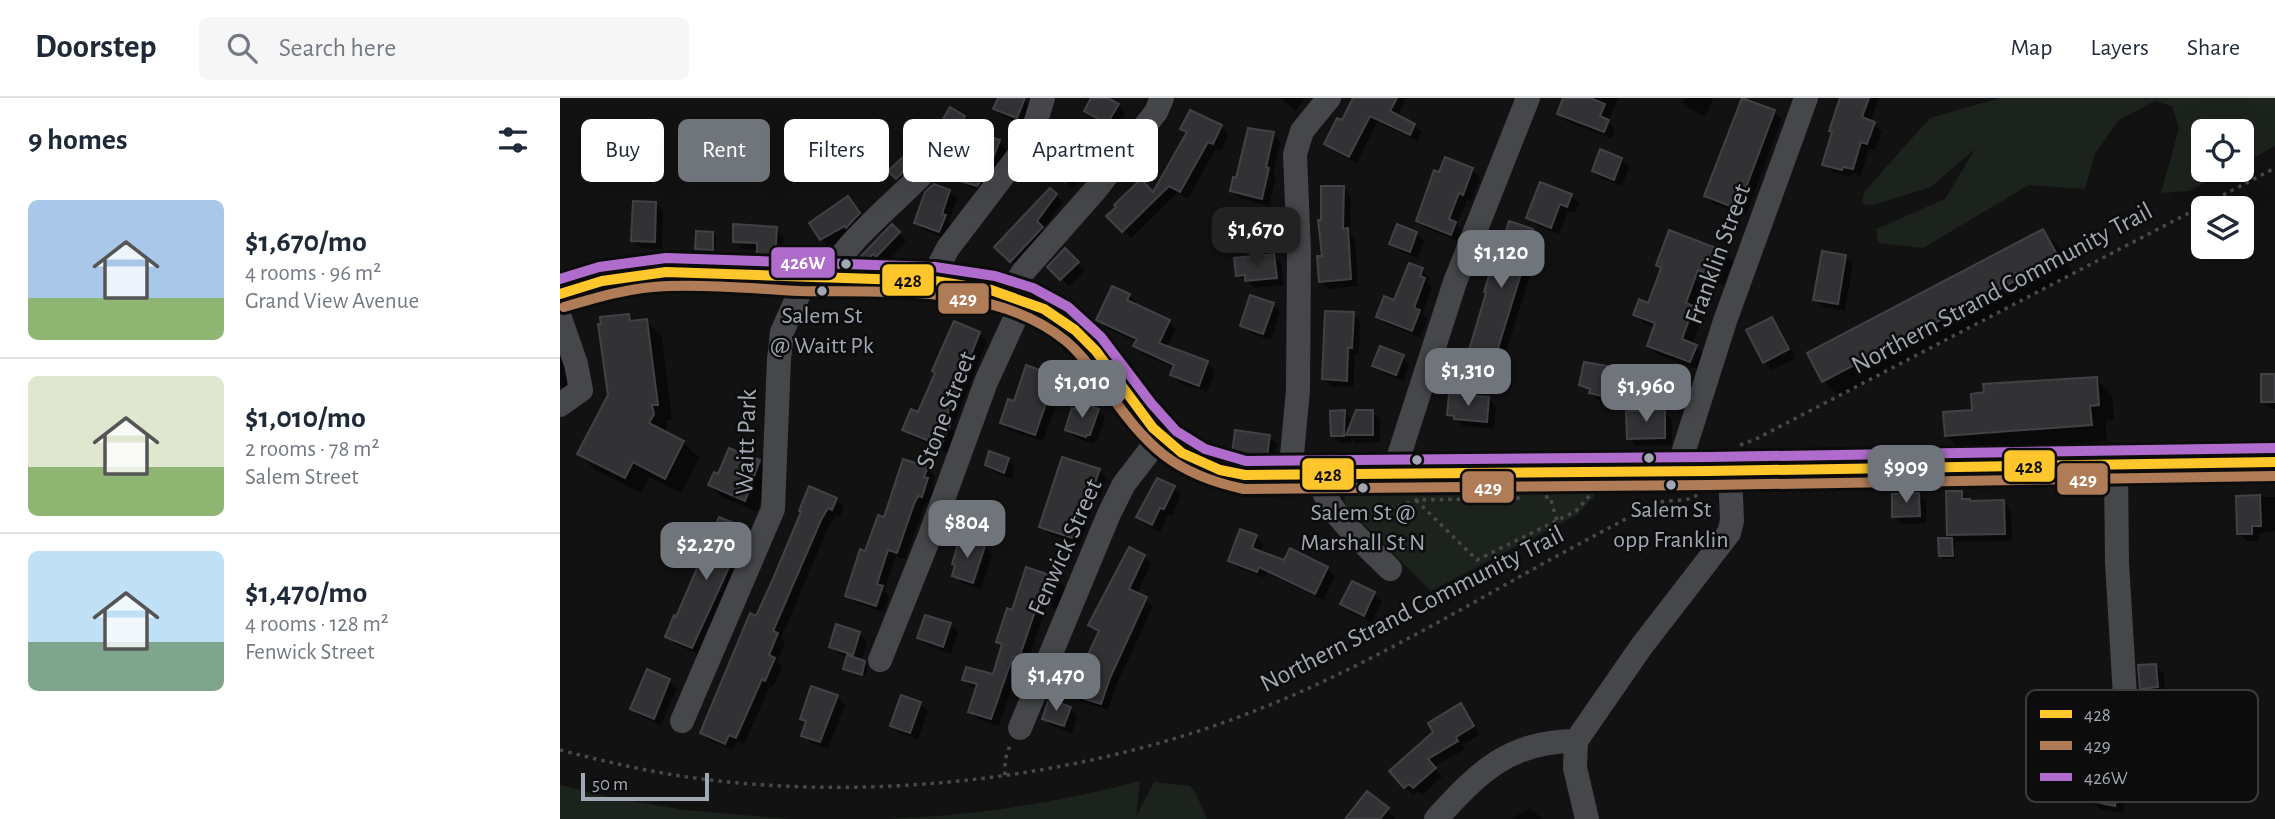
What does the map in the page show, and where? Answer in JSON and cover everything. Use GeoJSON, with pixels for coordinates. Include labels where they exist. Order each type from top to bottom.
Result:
{"type":"FeatureCollection","features":[{"type":"Feature","properties":{"kind":"main road"},"geometry":{"type":"LineString","coordinates":[[560,294],[602,281],[690,272],[936,281],[967,284],[1017,297],[1064,322],[1081,336],[1096,352],[1143,417],[1187,457],[1219,470],[1257,476],[2275,462]]}},
{"type":"Feature","properties":{"kind":"street"},"geometry":{"type":"LineString","coordinates":[[936,281],[939,265],[948,248],[1022,151],[1032,134],[1044,98]]}},
{"type":"Feature","properties":{"kind":"street","name":"Stone Street"},"geometry":{"type":"LineString","coordinates":[[880,660],[929,538],[1017,297],[1023,272],[1114,166],[1156,112],[1162,98]]}},
{"type":"Feature","properties":{"kind":"street"},"geometry":{"type":"LineString","coordinates":[[1290,476],[1298,390],[1299,253],[1295,154],[1302,131],[1329,98]]}},
{"type":"Feature","properties":{"kind":"street"},"geometry":{"type":"LineString","coordinates":[[1393,474],[1455,282],[1528,98]]}},
{"type":"Feature","properties":{"kind":"street","name":"Franklin Street"},"geometry":{"type":"LineString","coordinates":[[1681,471],[1683,455],[1725,321],[1805,98]]}},
{"type":"Feature","properties":{"kind":"street","name":"Waitt Park"},"geometry":{"type":"LineString","coordinates":[[682,721],[773,509],[782,332],[796,302],[816,277],[832,270],[875,221],[915,182]]}},
{"type":"Feature","properties":{"kind":"street"},"geometry":{"type":"LineString","coordinates":[[560,318],[576,364],[581,390],[560,405]]}},
{"type":"Feature","properties":{"kind":"street","name":"Fenwick Street"},"geometry":{"type":"LineString","coordinates":[[1020,728],[1109,514],[1125,484],[1161,436]]}},
{"type":"Feature","properties":{"kind":"street"},"geometry":{"type":"LineString","coordinates":[[2116,465],[2117,562],[2125,690]]}},
{"type":"Feature","properties":{"kind":"street"},"geometry":{"type":"LineString","coordinates":[[1587,819],[1575,768],[1576,741],[1641,647],[1729,533],[1732,521],[1730,471]]}},
{"type":"Feature","properties":{"kind":"street"},"geometry":{"type":"LineString","coordinates":[[1319,475],[1321,488],[1329,503],[1390,569]]}},
{"type":"Feature","properties":{"kind":"street"},"geometry":{"type":"LineString","coordinates":[[1436,819],[1496,761],[1509,754],[1555,741],[1576,741]]}},
{"type":"Feature","properties":{"kind":"path","name":"Northern Strand Community Trail"},"geometry":{"type":"LineString","coordinates":[[1747,444],[2275,168]]}},
{"type":"Feature","properties":{"kind":"path"},"geometry":{"type":"LineString","coordinates":[[1416,500],[1476,560],[1577,511],[1590,496],[1592,472]]}},
{"type":"Feature","properties":{"kind":"path"},"geometry":{"type":"LineString","coordinates":[[1537,498],[1550,497],[1557,521]]}},
{"type":"Feature","properties":{"kind":"path"},"geometry":{"type":"LineString","coordinates":[[1349,526],[1388,508],[1416,500],[1524,498]]}},
{"type":"Feature","properties":{"kind":"path","name":"Northern Strand Community Trail"},"geometry":{"type":"LineString","coordinates":[[560,750],[670,774],[739,783],[890,786],[1035,772],[1193,733],[1258,710],[1396,644],[1654,504]]}},
{"type":"Feature","properties":{"kind":"path"},"geometry":{"type":"LineString","coordinates":[[1005,775],[1006,755],[1020,728]]}},
{"type":"Feature","properties":{"kind":"shaded area"},"geometry":{"type":"Polygon","coordinates":[[[2000,98],[2275,98],[2275,146],[2254,157],[2254,119],[2191,119],[2191,182],[2207,182],[2189,191],[2161,193],[2179,128],[2172,106],[2155,101],[2119,120],[2095,154],[2085,189],[2029,185],[1923,248],[1878,243],[1876,229],[1945,199],[1975,149],[1931,187],[1873,205],[1862,204],[1864,192],[1930,118],[2000,98]]]}},
{"type":"Feature","properties":{"kind":"shaded area"},"geometry":{"type":"Polygon","coordinates":[[[1596,490],[1593,498],[1577,515],[1431,591],[1345,505],[1344,495],[1596,490]]]}},
{"type":"Feature","properties":{"kind":"shaded area"},"geometry":{"type":"Polygon","coordinates":[[[1140,781],[1136,817],[1154,782],[1190,786],[1207,819],[886,819],[1014,807],[1140,781]]]}},
{"type":"Feature","properties":{"kind":"shaded area"},"geometry":{"type":"Polygon","coordinates":[[[560,785],[609,797],[685,810],[789,819],[560,819],[560,785]]]}},
{"type":"Feature","properties":{"kind":"building"},"geometry":{"type":"Polygon","coordinates":[[[998,98],[1025,98],[1017,118],[993,109],[998,98]]]}},
{"type":"Feature","properties":{"kind":"building"},"geometry":{"type":"Polygon","coordinates":[[[1091,98],[1108,98],[1119,104],[1110,119],[1098,119],[1084,111],[1091,98]]]}},
{"type":"Feature","properties":{"kind":"building"},"geometry":{"type":"Polygon","coordinates":[[[1353,98],[1397,98],[1390,111],[1415,124],[1410,135],[1370,116],[1349,157],[1324,144],[1337,118],[1342,120],[1353,98]]]}},
{"type":"Feature","properties":{"kind":"building"},"geometry":{"type":"Polygon","coordinates":[[[1563,98],[1590,98],[1605,104],[1600,116],[1609,120],[1604,132],[1557,114],[1563,98]]]}},
{"type":"Feature","properties":{"kind":"building"},"geometry":{"type":"Polygon","coordinates":[[[1742,98],[1775,110],[1738,209],[1704,196],[1742,98]]]}},
{"type":"Feature","properties":{"kind":"building"},"geometry":{"type":"Polygon","coordinates":[[[1840,98],[1869,98],[1862,117],[1875,122],[1867,144],[1861,142],[1853,169],[1843,167],[1842,170],[1822,165],[1840,98]]]}},
{"type":"Feature","properties":{"kind":"building"},"geometry":{"type":"Polygon","coordinates":[[[950,107],[965,116],[963,119],[943,119],[950,107]]]}},
{"type":"Feature","properties":{"kind":"building"},"geometry":{"type":"Polygon","coordinates":[[[1190,110],[1222,125],[1213,144],[1208,142],[1180,192],[1169,186],[1122,232],[1106,216],[1138,182],[1144,182],[1153,192],[1187,132],[1180,129],[1190,110]]]}},
{"type":"Feature","properties":{"kind":"building"},"geometry":{"type":"Polygon","coordinates":[[[1248,128],[1274,132],[1262,199],[1230,191],[1233,177],[1236,178],[1248,128]]]}},
{"type":"Feature","properties":{"kind":"building"},"geometry":{"type":"Polygon","coordinates":[[[994,138],[1000,140],[994,156],[994,138]]]}},
{"type":"Feature","properties":{"kind":"building"},"geometry":{"type":"Polygon","coordinates":[[[1600,149],[1622,158],[1614,180],[1592,171],[1600,149]]]}},
{"type":"Feature","properties":{"kind":"building"},"geometry":{"type":"Polygon","coordinates":[[[903,157],[903,172],[896,179],[889,170],[903,157]]]}},
{"type":"Feature","properties":{"kind":"building"},"geometry":{"type":"Polygon","coordinates":[[[1445,157],[1473,168],[1463,195],[1459,193],[1449,219],[1456,222],[1451,235],[1416,221],[1434,170],[1439,172],[1445,157]]]}},
{"type":"Feature","properties":{"kind":"building"},"geometry":{"type":"Polygon","coordinates":[[[963,182],[980,182],[977,186],[963,182]]]}},
{"type":"Feature","properties":{"kind":"building"},"geometry":{"type":"Polygon","coordinates":[[[1540,182],[1572,194],[1567,207],[1560,204],[1551,228],[1526,218],[1540,182]]]}},
{"type":"Feature","properties":{"kind":"building"},"geometry":{"type":"Polygon","coordinates":[[[934,184],[950,190],[942,214],[946,215],[939,232],[914,223],[925,192],[934,184]]]}},
{"type":"Feature","properties":{"kind":"building"},"geometry":{"type":"Polygon","coordinates":[[[1321,186],[1344,186],[1343,229],[1348,228],[1351,279],[1319,282],[1317,256],[1322,256],[1318,220],[1321,220],[1321,186]]]}},
{"type":"Feature","properties":{"kind":"building"},"geometry":{"type":"Polygon","coordinates":[[[1050,188],[1057,194],[1037,221],[1043,227],[1010,262],[994,247],[1050,188]]]}},
{"type":"Feature","properties":{"kind":"building"},"geometry":{"type":"Polygon","coordinates":[[[848,196],[860,213],[846,228],[845,226],[820,240],[809,223],[848,196]]]}},
{"type":"Feature","properties":{"kind":"building"},"geometry":{"type":"Polygon","coordinates":[[[633,201],[656,202],[655,242],[631,241],[633,201]]]}},
{"type":"Feature","properties":{"kind":"building"},"geometry":{"type":"Polygon","coordinates":[[[1509,221],[1533,229],[1495,358],[1469,350],[1491,269],[1494,270],[1509,221]]]}},
{"type":"Feature","properties":{"kind":"building"},"geometry":{"type":"Polygon","coordinates":[[[733,224],[777,227],[775,255],[757,254],[757,243],[733,242],[733,224]]]}},
{"type":"Feature","properties":{"kind":"building"},"geometry":{"type":"Polygon","coordinates":[[[892,224],[900,232],[876,257],[873,254],[866,261],[861,256],[892,224]]]}},
{"type":"Feature","properties":{"kind":"building"},"geometry":{"type":"Polygon","coordinates":[[[1397,224],[1417,232],[1410,252],[1389,244],[1397,224]]]}},
{"type":"Feature","properties":{"kind":"building"},"geometry":{"type":"Polygon","coordinates":[[[2043,229],[2059,258],[1822,382],[1807,353],[2043,229]]]}},
{"type":"Feature","properties":{"kind":"building"},"geometry":{"type":"Polygon","coordinates":[[[1669,230],[1724,251],[1715,276],[1698,270],[1686,303],[1694,306],[1682,339],[1697,345],[1690,362],[1647,346],[1655,323],[1633,315],[1639,299],[1648,303],[1661,268],[1656,265],[1669,230]]]}},
{"type":"Feature","properties":{"kind":"building"},"geometry":{"type":"Polygon","coordinates":[[[696,231],[713,232],[713,250],[695,249],[696,231]]]}},
{"type":"Feature","properties":{"kind":"building"},"geometry":{"type":"Polygon","coordinates":[[[1065,248],[1079,262],[1060,280],[1047,267],[1065,248]]]}},
{"type":"Feature","properties":{"kind":"building"},"geometry":{"type":"Polygon","coordinates":[[[1822,251],[1846,255],[1838,304],[1813,300],[1822,251]]]}},
{"type":"Feature","properties":{"kind":"building"},"geometry":{"type":"Polygon","coordinates":[[[1274,254],[1277,278],[1245,281],[1245,275],[1236,276],[1234,258],[1274,254]]]}},
{"type":"Feature","properties":{"kind":"building"},"geometry":{"type":"Polygon","coordinates":[[[1409,263],[1423,268],[1420,276],[1425,278],[1414,308],[1420,310],[1412,331],[1376,317],[1384,296],[1394,300],[1409,263]]]}},
{"type":"Feature","properties":{"kind":"building"},"geometry":{"type":"Polygon","coordinates":[[[1112,286],[1130,294],[1127,300],[1170,320],[1159,343],[1208,361],[1199,386],[1170,375],[1174,365],[1133,346],[1137,339],[1096,320],[1112,286]]]}},
{"type":"Feature","properties":{"kind":"building"},"geometry":{"type":"Polygon","coordinates":[[[1250,295],[1274,303],[1263,334],[1240,326],[1250,295]]]}},
{"type":"Feature","properties":{"kind":"building"},"geometry":{"type":"Polygon","coordinates":[[[1325,311],[1354,312],[1352,348],[1348,348],[1347,381],[1322,379],[1325,311]]]}},
{"type":"Feature","properties":{"kind":"building"},"geometry":{"type":"Polygon","coordinates":[[[629,314],[630,321],[647,319],[658,405],[652,405],[654,414],[649,423],[684,441],[665,479],[633,462],[625,478],[577,454],[608,395],[598,324],[601,324],[600,317],[629,314]]]}},
{"type":"Feature","properties":{"kind":"building"},"geometry":{"type":"Polygon","coordinates":[[[1772,317],[1789,349],[1763,363],[1746,330],[1772,317]]]}},
{"type":"Feature","properties":{"kind":"building"},"geometry":{"type":"Polygon","coordinates":[[[954,321],[980,332],[944,423],[950,425],[941,446],[902,430],[911,409],[918,412],[954,321]]]}},
{"type":"Feature","properties":{"kind":"building"},"geometry":{"type":"Polygon","coordinates":[[[1380,346],[1404,355],[1396,375],[1372,366],[1380,346]]]}},
{"type":"Feature","properties":{"kind":"building"},"geometry":{"type":"Polygon","coordinates":[[[1584,362],[1613,367],[1612,370],[1625,373],[1619,400],[1589,393],[1590,389],[1579,385],[1584,362]]]}},
{"type":"Feature","properties":{"kind":"building"},"geometry":{"type":"Polygon","coordinates":[[[1026,365],[1060,377],[1052,400],[1048,398],[1035,435],[1000,423],[1008,399],[1014,401],[1026,365]]]}},
{"type":"Feature","properties":{"kind":"building"},"geometry":{"type":"Polygon","coordinates":[[[2261,374],[2275,374],[2275,402],[2261,402],[2261,374]]]}},
{"type":"Feature","properties":{"kind":"building"},"geometry":{"type":"Polygon","coordinates":[[[2097,377],[2099,405],[2090,406],[2092,425],[1945,436],[1943,412],[1972,410],[1971,394],[1984,392],[1983,384],[2097,377]]]}},
{"type":"Feature","properties":{"kind":"building"},"geometry":{"type":"Polygon","coordinates":[[[1449,394],[1489,397],[1487,422],[1454,419],[1454,416],[1447,415],[1449,394]]]}},
{"type":"Feature","properties":{"kind":"building"},"geometry":{"type":"Polygon","coordinates":[[[1080,402],[1099,409],[1090,435],[1086,437],[1065,430],[1072,408],[1078,409],[1080,402]]]}},
{"type":"Feature","properties":{"kind":"building"},"geometry":{"type":"Polygon","coordinates":[[[1345,410],[1344,436],[1331,436],[1330,411],[1345,410]]]}},
{"type":"Feature","properties":{"kind":"building"},"geometry":{"type":"Polygon","coordinates":[[[1356,410],[1373,410],[1373,435],[1346,435],[1356,410]]]}},
{"type":"Feature","properties":{"kind":"building"},"geometry":{"type":"Polygon","coordinates":[[[1665,410],[1665,438],[1627,439],[1626,411],[1665,410]]]}},
{"type":"Feature","properties":{"kind":"building"},"geometry":{"type":"Polygon","coordinates":[[[1235,430],[1270,435],[1267,457],[1232,454],[1235,430]]]}},
{"type":"Feature","properties":{"kind":"building"},"geometry":{"type":"Polygon","coordinates":[[[729,448],[760,460],[745,501],[708,485],[714,472],[718,474],[729,448]]]}},
{"type":"Feature","properties":{"kind":"building"},"geometry":{"type":"Polygon","coordinates":[[[989,451],[1009,458],[1004,473],[985,465],[989,451]]]}},
{"type":"Feature","properties":{"kind":"building"},"geometry":{"type":"Polygon","coordinates":[[[1062,457],[1100,469],[1092,492],[1088,491],[1072,538],[1039,527],[1062,457]]]}},
{"type":"Feature","properties":{"kind":"building"},"geometry":{"type":"Polygon","coordinates":[[[903,459],[928,467],[924,477],[928,478],[922,497],[918,496],[914,504],[897,553],[888,550],[877,584],[883,586],[876,606],[845,596],[860,549],[865,551],[878,515],[884,517],[903,459]]]}},
{"type":"Feature","properties":{"kind":"building"},"geometry":{"type":"Polygon","coordinates":[[[1157,478],[1175,486],[1164,509],[1160,508],[1152,525],[1136,517],[1157,478]]]}},
{"type":"Feature","properties":{"kind":"building"},"geometry":{"type":"Polygon","coordinates":[[[809,486],[837,498],[832,510],[828,508],[821,520],[773,631],[778,633],[769,655],[775,658],[765,681],[762,679],[736,738],[729,735],[725,744],[700,733],[750,613],[756,616],[773,579],[809,486]]]}},
{"type":"Feature","properties":{"kind":"building"},"geometry":{"type":"Polygon","coordinates":[[[1946,491],[1962,491],[1962,499],[1970,501],[2004,500],[2005,534],[1947,535],[1946,491]]]}},
{"type":"Feature","properties":{"kind":"building"},"geometry":{"type":"Polygon","coordinates":[[[1919,493],[1920,516],[1892,517],[1892,494],[1919,493]]]}},
{"type":"Feature","properties":{"kind":"building"},"geometry":{"type":"Polygon","coordinates":[[[2260,495],[2261,526],[2252,526],[2252,534],[2237,534],[2236,496],[2260,495]]]}},
{"type":"Feature","properties":{"kind":"building"},"geometry":{"type":"Polygon","coordinates":[[[719,517],[747,528],[692,648],[665,637],[719,517]]]}},
{"type":"Feature","properties":{"kind":"building"},"geometry":{"type":"Polygon","coordinates":[[[1240,529],[1257,535],[1252,548],[1284,560],[1290,548],[1328,567],[1315,594],[1259,567],[1257,572],[1228,561],[1240,529]]]}},
{"type":"Feature","properties":{"kind":"building"},"geometry":{"type":"Polygon","coordinates":[[[1938,538],[1952,538],[1953,556],[1939,556],[1938,538]]]}},
{"type":"Feature","properties":{"kind":"building"},"geometry":{"type":"Polygon","coordinates":[[[965,539],[985,546],[973,583],[952,576],[955,565],[952,564],[958,544],[962,546],[965,539]]]}},
{"type":"Feature","properties":{"kind":"building"},"geometry":{"type":"Polygon","coordinates":[[[1129,547],[1145,555],[1129,589],[1147,597],[1101,704],[1069,694],[1077,669],[1081,670],[1099,631],[1088,625],[1129,547]]]}},
{"type":"Feature","properties":{"kind":"building"},"geometry":{"type":"Polygon","coordinates":[[[1026,567],[1058,578],[1050,603],[1039,600],[1019,658],[1013,656],[991,719],[968,712],[977,684],[962,680],[966,667],[993,674],[1002,644],[996,642],[1007,608],[1012,610],[1026,567]]]}},
{"type":"Feature","properties":{"kind":"building"},"geometry":{"type":"Polygon","coordinates":[[[1352,581],[1375,592],[1364,616],[1340,604],[1352,581]]]}},
{"type":"Feature","properties":{"kind":"building"},"geometry":{"type":"Polygon","coordinates":[[[925,615],[951,623],[943,647],[917,638],[925,615]]]}},
{"type":"Feature","properties":{"kind":"building"},"geometry":{"type":"Polygon","coordinates":[[[836,624],[860,632],[853,655],[829,647],[836,624]]]}},
{"type":"Feature","properties":{"kind":"building"},"geometry":{"type":"Polygon","coordinates":[[[847,655],[865,661],[862,675],[843,669],[847,655]]]}},
{"type":"Feature","properties":{"kind":"building"},"geometry":{"type":"Polygon","coordinates":[[[2156,664],[2158,687],[2140,689],[2138,665],[2156,664]]]}},
{"type":"Feature","properties":{"kind":"building"},"geometry":{"type":"Polygon","coordinates":[[[647,669],[670,679],[654,719],[630,709],[647,669]]]}},
{"type":"Feature","properties":{"kind":"building"},"geometry":{"type":"Polygon","coordinates":[[[811,686],[838,695],[820,742],[801,736],[806,721],[800,719],[811,686]]]}},
{"type":"Feature","properties":{"kind":"building"},"geometry":{"type":"Polygon","coordinates":[[[901,695],[921,702],[910,733],[890,726],[901,695]]]}},
{"type":"Feature","properties":{"kind":"building"},"geometry":{"type":"Polygon","coordinates":[[[1049,699],[1071,707],[1064,726],[1042,719],[1049,699]]]}},
{"type":"Feature","properties":{"kind":"building"},"geometry":{"type":"Polygon","coordinates":[[[1461,703],[1474,726],[1456,737],[1458,741],[1428,759],[1436,768],[1413,788],[1409,784],[1404,788],[1389,771],[1433,732],[1428,723],[1461,703]]]}},
{"type":"Feature","properties":{"kind":"building"},"geometry":{"type":"Polygon","coordinates":[[[1367,791],[1389,808],[1380,819],[1345,819],[1367,791]]]}},
{"type":"Feature","properties":{"kind":"building"},"geometry":{"type":"Polygon","coordinates":[[[2096,802],[2116,802],[2115,806],[2096,802]]]}},
{"type":"Feature","properties":{"kind":"transit line","name":"426W"},"geometry":{"type":"LineString","coordinates":[[560,279],[599,267],[666,258],[935,267],[995,276],[1033,288],[1068,307],[1101,337],[1176,431],[1205,449],[1246,461],[2275,448]]}},
{"type":"Feature","properties":{"kind":"transit line","name":"428"},"geometry":{"type":"LineString","coordinates":[[560,294],[602,281],[666,272],[935,281],[991,290],[1044,309],[1075,330],[1096,351],[1153,428],[1182,453],[1220,470],[1245,475],[2275,462]]}},
{"type":"Feature","properties":{"kind":"transit line","name":"429"},"geometry":{"type":"LineString","coordinates":[[564,307],[628,290],[685,286],[904,292],[974,300],[1007,309],[1038,322],[1066,341],[1088,364],[1135,427],[1164,455],[1198,475],[1244,489],[2275,476]]}},
{"type":"Feature","properties":{"kind":"place","name":"Salem St @ Waitt Pk"},"geometry":{"type":"Point","coordinates":[822,291]}},
{"type":"Feature","properties":{"kind":"place","name":"Salem St opp Franklin"},"geometry":{"type":"Point","coordinates":[1671,485]}},
{"type":"Feature","properties":{"kind":"place","name":"Salem St @ Marshall St N"},"geometry":{"type":"Point","coordinates":[1363,488]}}]}
